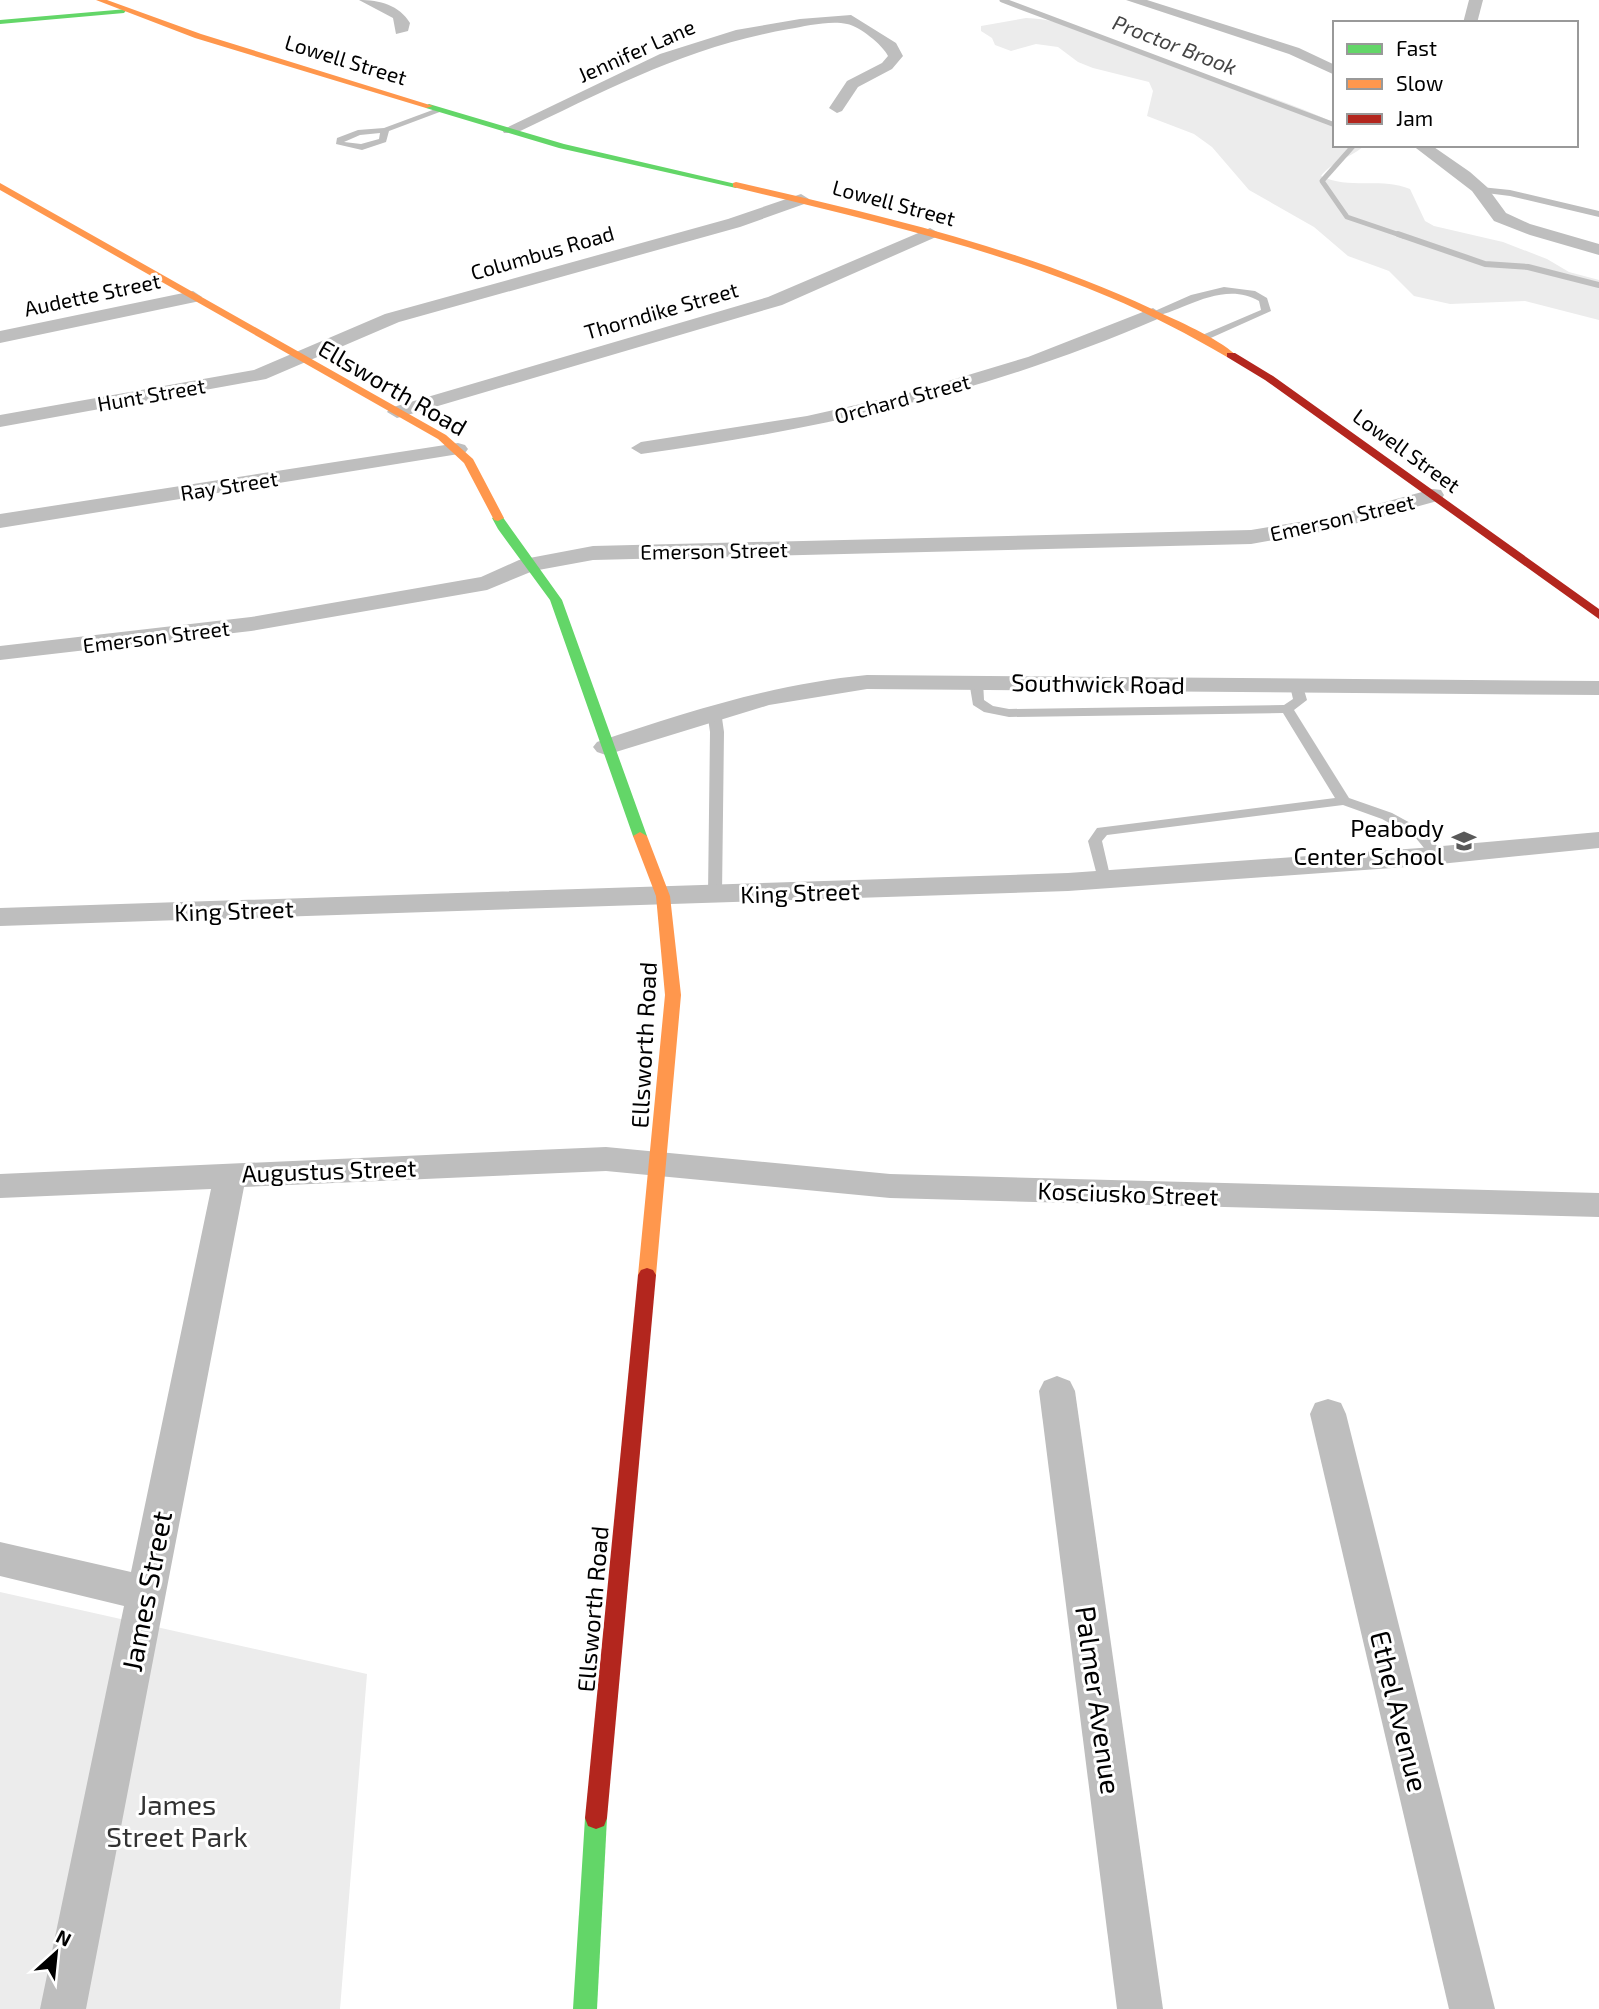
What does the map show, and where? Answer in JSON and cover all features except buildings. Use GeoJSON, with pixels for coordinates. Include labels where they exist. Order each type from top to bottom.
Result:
{"type":"FeatureCollection","features":[{"type":"Feature","properties":{"kind":"street","name":"Lowell Street"},"geometry":{"type":"LineString","coordinates":[[103,0],[124,11],[198,36],[510,130],[611,158],[801,199],[930,233],[1058,274],[1204,338],[1269,378],[1599,615]]}},
{"type":"Feature","properties":{"kind":"street"},"geometry":{"type":"LineString","coordinates":[[366,0],[398,15],[403,23],[401,31]]}},
{"type":"Feature","properties":{"kind":"street"},"geometry":{"type":"LineString","coordinates":[[1133,0],[1294,51],[1333,70]]}},
{"type":"Feature","properties":{"kind":"street"},"geometry":{"type":"LineString","coordinates":[[1471,21],[1476,0]]}},
{"type":"Feature","properties":{"kind":"street"},"geometry":{"type":"LineString","coordinates":[[0,22],[71,18],[124,11]]}},
{"type":"Feature","properties":{"kind":"street","name":"Jennifer Lane"},"geometry":{"type":"LineString","coordinates":[[510,130],[701,43],[800,23],[851,19],[891,46],[896,56],[887,66],[852,84],[837,108]]}},
{"type":"Feature","properties":{"kind":"street"},"geometry":{"type":"LineString","coordinates":[[1423,147],[1481,190],[1490,209],[1511,222],[1599,250]]}},
{"type":"Feature","properties":{"kind":"street","name":"Ellsworth Road"},"geometry":{"type":"LineString","coordinates":[[3,190],[458,449],[469,461],[510,542],[527,565],[549,587],[556,600],[606,747],[663,896],[673,995],[599,1777],[585,2009]]}},
{"type":"Feature","properties":{"kind":"street","name":"Columbus Road"},"geometry":{"type":"LineString","coordinates":[[299,358],[393,318],[734,223],[801,199]]}},
{"type":"Feature","properties":{"kind":"street","name":"Thorndike Street"},"geometry":{"type":"LineString","coordinates":[[397,412],[775,301],[930,233]]}},
{"type":"Feature","properties":{"kind":"street","name":"Audette Street"},"geometry":{"type":"LineString","coordinates":[[0,337],[193,297]]}},
{"type":"Feature","properties":{"kind":"street","name":"Orchard Street"},"geometry":{"type":"LineString","coordinates":[[641,448],[827,418],[913,398],[1093,340],[1153,314]]}},
{"type":"Feature","properties":{"kind":"street","name":"Hunt Street"},"geometry":{"type":"LineString","coordinates":[[0,421],[259,375],[299,358]]}},
{"type":"Feature","properties":{"kind":"street","name":"Ray Street"},"geometry":{"type":"LineString","coordinates":[[0,521],[458,449]]}},
{"type":"Feature","properties":{"kind":"street","name":"Emerson Street"},"geometry":{"type":"LineString","coordinates":[[0,653],[251,624],[487,583],[527,565],[593,553],[1274,535],[1332,523],[1433,495]]}},
{"type":"Feature","properties":{"kind":"street","name":"Southwick Road"},"geometry":{"type":"LineString","coordinates":[[606,747],[714,711],[808,688],[867,682],[976,681],[1292,698],[1599,688]]}},
{"type":"Feature","properties":{"kind":"street","name":"King Street"},"geometry":{"type":"LineString","coordinates":[[0,917],[1104,880],[1438,856],[1599,840]]}},
{"type":"Feature","properties":{"kind":"street","name":"Augustus Street"},"geometry":{"type":"LineString","coordinates":[[0,1186],[606,1159],[658,1165]]}},
{"type":"Feature","properties":{"kind":"street","name":"Kosciusko Street"},"geometry":{"type":"LineString","coordinates":[[658,1165],[890,1186],[1599,1205]]}},
{"type":"Feature","properties":{"kind":"street","name":"James Street"},"geometry":{"type":"LineString","coordinates":[[64,2009],[230,1174]]}},
{"type":"Feature","properties":{"kind":"street","name":"Palmer Avenue"},"geometry":{"type":"LineString","coordinates":[[1057,1391],[1140,2009]]}},
{"type":"Feature","properties":{"kind":"street","name":"Ethel Avenue"},"geometry":{"type":"LineString","coordinates":[[1328,1414],[1472,2009]]}},
{"type":"Feature","properties":{"kind":"street"},"geometry":{"type":"LineString","coordinates":[[0,1559],[145,1593]]}},
{"type":"Feature","properties":{"kind":"lane"},"geometry":{"type":"LineString","coordinates":[[385,130],[441,110]]}},
{"type":"Feature","properties":{"kind":"lane"},"geometry":{"type":"LineString","coordinates":[[1481,190],[1510,193],[1599,214]]}},
{"type":"Feature","properties":{"kind":"lane"},"geometry":{"type":"LineString","coordinates":[[1153,314],[1229,288],[1254,292],[1264,300],[1266,311],[1204,338]]}},
{"type":"Feature","properties":{"kind":"lane"},"geometry":{"type":"LineString","coordinates":[[1292,698],[1344,802]]}},
{"type":"Feature","properties":{"kind":"lane"},"geometry":{"type":"LineString","coordinates":[[714,711],[718,732],[715,895]]}},
{"type":"Feature","properties":{"kind":"lane"},"geometry":{"type":"LineString","coordinates":[[1104,880],[1095,841],[1102,831],[1344,802],[1387,816],[1420,834],[1438,856]]}},
{"type":"Feature","properties":{"kind":"green space"},"geometry":{"type":"Polygon","coordinates":[[[1026,18],[1056,22],[1333,122],[1333,147],[1362,147],[1321,176],[1342,182],[1388,184],[1410,189],[1425,221],[1434,226],[1503,242],[1547,259],[1569,272],[1599,280],[1599,320],[1525,301],[1450,304],[1414,296],[1389,271],[1348,256],[1314,227],[1249,190],[1212,147],[1194,134],[1147,116],[1153,91],[1149,82],[1093,68],[1078,62],[1058,47],[1036,44],[1011,51],[995,45],[992,38],[981,31],[981,26],[1026,18]]]}},
{"type":"Feature","properties":{"kind":"green space","name":"James Street Park"},"geometry":{"type":"Polygon","coordinates":[[[0,1592],[367,1674],[340,2009],[0,2009],[0,1592]]]}},
{"type":"Feature","properties":{"kind":"waterway","name":"Proctor Brook"},"geometry":{"type":"LineString","coordinates":[[1002,0],[1333,124]]}},
{"type":"Feature","properties":{"kind":"waterway","name":"Proctor Brook"},"geometry":{"type":"LineString","coordinates":[[1352,147],[1322,181],[1347,217],[1403,236]]}},
{"type":"Feature","properties":{"kind":"waterway","name":"Proctor Brook"},"geometry":{"type":"LineString","coordinates":[[1398,234],[1485,264],[1528,267],[1599,285]]}},
{"type":"Feature","properties":{"kind":"traffic: fast"},"geometry":{"type":"LineString","coordinates":[[0,22],[124,11]]}},
{"type":"Feature","properties":{"kind":"traffic: fast"},"geometry":{"type":"LineString","coordinates":[[429,106],[562,146],[736,185]]}},
{"type":"Feature","properties":{"kind":"traffic: fast"},"geometry":{"type":"LineString","coordinates":[[498,518],[556,600],[640,836]]}},
{"type":"Feature","properties":{"kind":"traffic: fast"},"geometry":{"type":"LineString","coordinates":[[585,2009],[596,1818]]}},
{"type":"Feature","properties":{"kind":"traffic: slow"},"geometry":{"type":"LineString","coordinates":[[100,0],[198,36],[429,106]]}},
{"type":"Feature","properties":{"kind":"traffic: slow"},"geometry":{"type":"LineString","coordinates":[[736,185],[927,231],[1054,271],[1115,295],[1174,323],[1231,355]]}},
{"type":"Feature","properties":{"kind":"traffic: slow"},"geometry":{"type":"LineString","coordinates":[[0,186],[442,437],[469,461],[498,518]]}},
{"type":"Feature","properties":{"kind":"traffic: slow"},"geometry":{"type":"LineString","coordinates":[[640,836],[663,896],[673,995],[647,1275]]}},
{"type":"Feature","properties":{"kind":"traffic: jam"},"geometry":{"type":"LineString","coordinates":[[1231,355],[1269,378],[1599,615]]}},
{"type":"Feature","properties":{"kind":"traffic: jam"},"geometry":{"type":"LineString","coordinates":[[596,1818],[647,1275]]}},
{"type":"Feature","properties":{"kind":"place","name":"Peabody Center School"},"geometry":{"type":"Point","coordinates":[1464,841]}}]}
